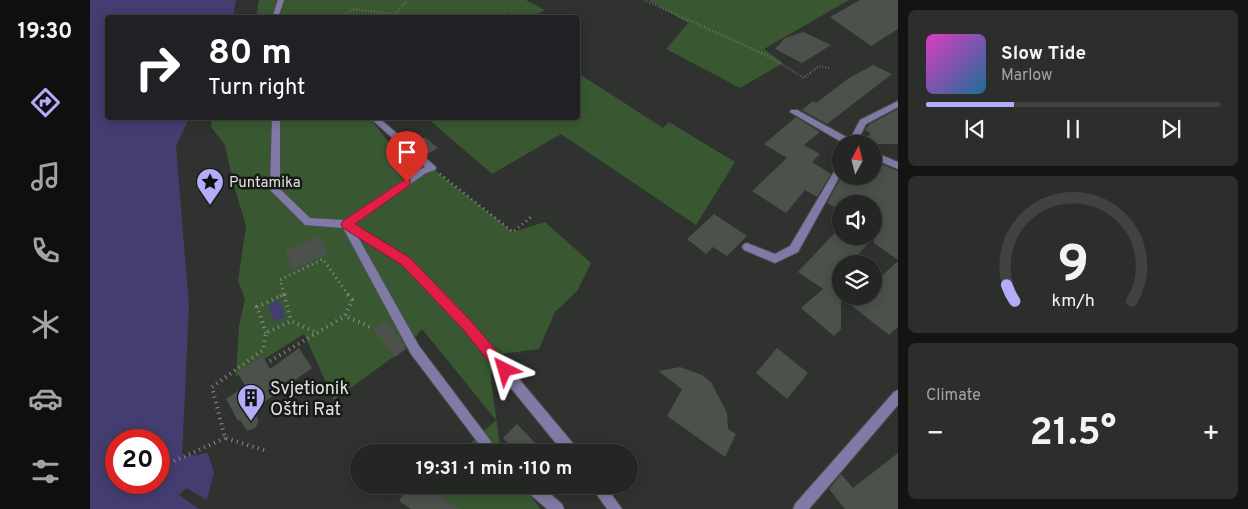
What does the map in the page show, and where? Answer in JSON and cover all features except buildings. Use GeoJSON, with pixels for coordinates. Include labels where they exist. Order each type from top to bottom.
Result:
{"type":"FeatureCollection","features":[{"type":"Feature","properties":{"kind":"street"},"geometry":{"type":"LineString","coordinates":[[276,15],[282,0]]}},
{"type":"Feature","properties":{"kind":"street"},"geometry":{"type":"LineString","coordinates":[[856,135],[863,122],[898,104]]}},
{"type":"Feature","properties":{"kind":"street"},"geometry":{"type":"LineString","coordinates":[[794,112],[836,135]]}},
{"type":"Feature","properties":{"kind":"street"},"geometry":{"type":"LineString","coordinates":[[276,120],[275,190],[308,222],[346,224],[406,262],[465,323],[564,444]]}},
{"type":"Feature","properties":{"kind":"street"},"geometry":{"type":"LineString","coordinates":[[376,120],[432,168]]}},
{"type":"Feature","properties":{"kind":"street"},"geometry":{"type":"LineString","coordinates":[[882,159],[898,166]]}},
{"type":"Feature","properties":{"kind":"street"},"geometry":{"type":"LineString","coordinates":[[346,224],[423,171],[432,168]]}},
{"type":"Feature","properties":{"kind":"street"},"geometry":{"type":"LineString","coordinates":[[748,247],[775,259],[794,249],[832,183]]}},
{"type":"Feature","properties":{"kind":"street"},"geometry":{"type":"LineString","coordinates":[[346,224],[414,350],[487,444]]}},
{"type":"Feature","properties":{"kind":"street"},"geometry":{"type":"LineString","coordinates":[[800,509],[898,396]]}},
{"type":"Feature","properties":{"kind":"street"},"geometry":{"type":"LineString","coordinates":[[540,494],[557,509]]}},
{"type":"Feature","properties":{"kind":"street"},"geometry":{"type":"LineString","coordinates":[[604,494],[616,509]]}},
{"type":"Feature","properties":{"kind":"path"},"geometry":{"type":"LineString","coordinates":[[344,15],[353,9],[395,14],[407,0]]}},
{"type":"Feature","properties":{"kind":"path"},"geometry":{"type":"LineString","coordinates":[[644,0],[768,56],[804,78],[819,66],[829,68]]}},
{"type":"Feature","properties":{"kind":"path"},"geometry":{"type":"LineString","coordinates":[[432,168],[513,232],[531,217]]}},
{"type":"Feature","properties":{"kind":"path"},"geometry":{"type":"LineString","coordinates":[[270,361],[345,316],[352,300],[323,259],[280,280],[291,321],[316,333]]}},
{"type":"Feature","properties":{"kind":"path"},"geometry":{"type":"LineString","coordinates":[[225,438],[212,387],[263,350],[266,333],[257,306],[284,294]]}},
{"type":"Feature","properties":{"kind":"path"},"geometry":{"type":"LineString","coordinates":[[345,316],[370,327]]}},
{"type":"Feature","properties":{"kind":"path"},"geometry":{"type":"LineString","coordinates":[[266,333],[291,321]]}},
{"type":"Feature","properties":{"kind":"path"},"geometry":{"type":"LineString","coordinates":[[170,463],[225,438],[264,450]]}},
{"type":"Feature","properties":{"kind":"green space"},"geometry":{"type":"Polygon","coordinates":[[[259,0],[526,0],[545,10],[533,15],[511,15],[508,13],[505,15],[256,15],[259,0]]]}},
{"type":"Feature","properties":{"kind":"green space"},"geometry":{"type":"Polygon","coordinates":[[[648,0],[849,0],[764,49],[783,63],[740,88],[666,49],[688,23],[648,0]]]}},
{"type":"Feature","properties":{"kind":"green space"},"geometry":{"type":"Polygon","coordinates":[[[580,74],[663,128],[669,122],[735,162],[696,225],[561,134],[492,174],[429,120],[580,120],[580,74]]]}},
{"type":"Feature","properties":{"kind":"green space"},"geometry":{"type":"Polygon","coordinates":[[[212,120],[372,120],[386,139],[423,171],[432,168],[513,232],[545,222],[591,263],[577,291],[555,312],[539,349],[492,355],[491,381],[500,444],[470,444],[496,420],[422,329],[407,347],[334,400],[304,334],[236,377],[239,326],[245,299],[238,281],[246,226],[234,186],[225,145],[211,127],[212,120]]]}},
{"type":"Feature","properties":{"kind":"green space"},"geometry":{"type":"Polygon","coordinates":[[[434,494],[528,494],[541,509],[435,509],[432,503],[434,494]]]}},
{"type":"Feature","properties":{"kind":"shaded area"},"geometry":{"type":"Polygon","coordinates":[[[90,0],[236,0],[233,15],[105,15],[105,120],[188,120],[176,146],[189,306],[182,457],[208,453],[214,472],[207,500],[186,488],[179,495],[199,509],[90,509],[90,0]]]}},
{"type":"Feature","properties":{"kind":"shaded area"},"geometry":{"type":"Polygon","coordinates":[[[279,300],[285,317],[274,322],[268,305],[279,300]]]}},
{"type":"Feature","properties":{"kind":"place","name":"Puntamika"},"geometry":{"type":"Point","coordinates":[210,206]}},
{"type":"Feature","properties":{"kind":"place","name":"Svjetionik Oštri Rat"},"geometry":{"type":"Point","coordinates":[251,422]}},
{"type":"Feature","properties":{"kind":"route"},"geometry":{"type":"LineString","coordinates":[[407,182],[346,224],[406,262],[465,323],[505,370]]}}]}
